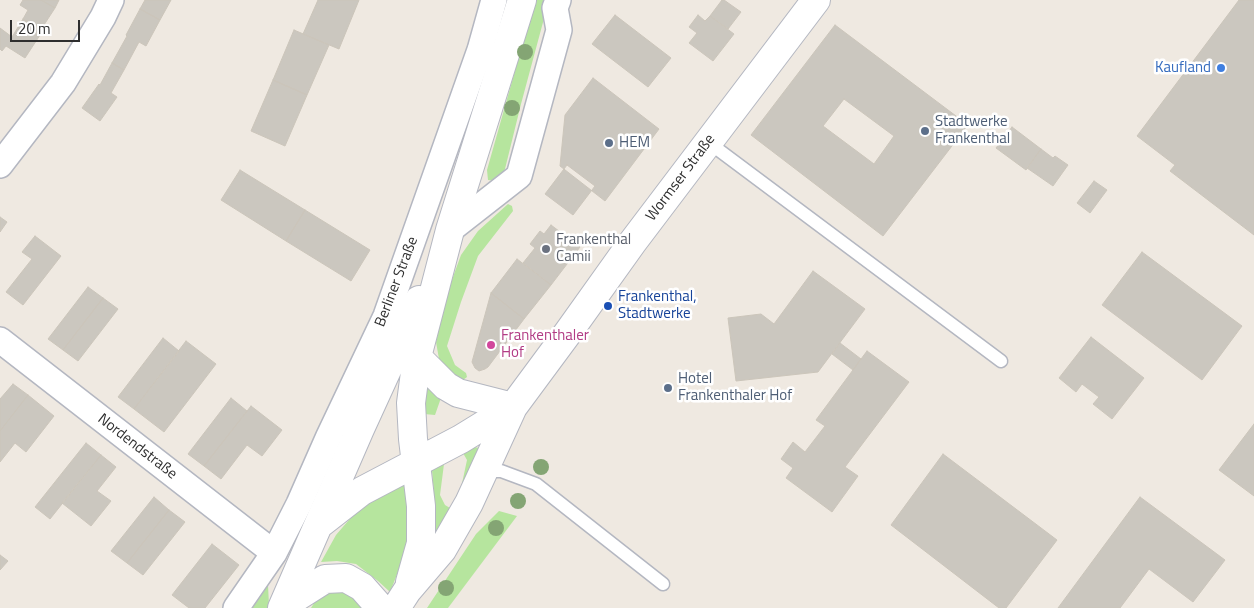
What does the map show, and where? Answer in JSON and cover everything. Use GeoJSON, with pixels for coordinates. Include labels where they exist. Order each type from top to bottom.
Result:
{"type":"FeatureCollection","features":[{"type":"Feature","properties":{"kind":"main road","name":"Berliner Straße"},"geometry":{"type":"LineString","coordinates":[[417,357],[450,230],[522,0]]}},
{"type":"Feature","properties":{"kind":"main road","name":"Wormser Straße"},"geometry":{"type":"LineString","coordinates":[[402,599],[442,550],[484,471],[513,407],[632,243],[816,0]]}},
{"type":"Feature","properties":{"kind":"main road","name":"Berliner Straße"},"geometry":{"type":"LineString","coordinates":[[318,526],[450,230]]}},
{"type":"Feature","properties":{"kind":"main road","name":"Wormser Straße"},"geometry":{"type":"LineString","coordinates":[[402,599],[421,543],[421,506],[411,403],[417,357]]}},
{"type":"Feature","properties":{"kind":"main road"},"geometry":{"type":"LineString","coordinates":[[417,357],[446,386],[458,394],[513,407]]}},
{"type":"Feature","properties":{"kind":"main road","name":"Wormser Straße"},"geometry":{"type":"LineString","coordinates":[[416,463],[513,407]]}},
{"type":"Feature","properties":{"kind":"main road"},"geometry":{"type":"LineString","coordinates":[[283,607],[318,526],[362,491],[416,463]]}},
{"type":"Feature","properties":{"kind":"main road"},"geometry":{"type":"LineString","coordinates":[[283,607],[325,579],[346,578],[362,587],[377,604],[378,608]]}},
{"type":"Feature","properties":{"kind":"street"},"geometry":{"type":"LineString","coordinates":[[0,164],[63,84],[104,17],[111,0]]}},
{"type":"Feature","properties":{"kind":"street","name":"Berliner Straße"},"geometry":{"type":"LineString","coordinates":[[274,553],[299,504],[386,316],[480,50],[494,0]]}},
{"type":"Feature","properties":{"kind":"street","name":"Berliner Straße"},"geometry":{"type":"LineString","coordinates":[[450,230],[519,176],[559,30],[556,8],[558,0]]}},
{"type":"Feature","properties":{"kind":"street","name":"Nordendstraße"},"geometry":{"type":"LineString","coordinates":[[0,340],[274,553]]}},
{"type":"Feature","properties":{"kind":"street"},"geometry":{"type":"LineString","coordinates":[[236,608],[274,553]]}},
{"type":"Feature","properties":{"kind":"lane"},"geometry":{"type":"LineString","coordinates":[[708,142],[1001,361]]}},
{"type":"Feature","properties":{"kind":"lane"},"geometry":{"type":"LineString","coordinates":[[484,471],[501,471],[536,484],[663,584]]}},
{"type":"Feature","properties":{"kind":"green space"},"geometry":{"type":"Polygon","coordinates":[[[535,0],[549,0],[504,173],[496,181],[488,180],[487,170],[535,0]]]}},
{"type":"Feature","properties":{"kind":"green space"},"geometry":{"type":"Polygon","coordinates":[[[508,204],[512,206],[513,211],[478,256],[447,346],[455,365],[466,373],[467,377],[463,380],[447,370],[439,359],[436,342],[446,296],[461,255],[478,231],[508,204]]]}},
{"type":"Feature","properties":{"kind":"green space"},"geometry":{"type":"Polygon","coordinates":[[[425,382],[442,395],[435,415],[424,414],[425,382]]]}},
{"type":"Feature","properties":{"kind":"green space"},"geometry":{"type":"Polygon","coordinates":[[[473,447],[480,448],[461,488],[467,460],[463,453],[473,447]]]}},
{"type":"Feature","properties":{"kind":"green space"},"geometry":{"type":"Polygon","coordinates":[[[444,464],[440,495],[445,505],[455,511],[434,540],[435,507],[432,470],[444,464]]]}},
{"type":"Feature","properties":{"kind":"green space"},"geometry":{"type":"Polygon","coordinates":[[[404,483],[410,519],[406,552],[390,592],[356,564],[337,561],[321,562],[336,535],[354,514],[374,497],[404,483]]]}},
{"type":"Feature","properties":{"kind":"green space"},"geometry":{"type":"Polygon","coordinates":[[[499,511],[517,516],[448,608],[427,608],[476,534],[499,511]]]}},
{"type":"Feature","properties":{"kind":"green space"},"geometry":{"type":"Polygon","coordinates":[[[268,585],[269,605],[267,608],[251,608],[268,585]]]}},
{"type":"Feature","properties":{"kind":"green space"},"geometry":{"type":"Polygon","coordinates":[[[337,588],[353,593],[365,608],[311,608],[316,600],[337,588]]]}},
{"type":"Feature","properties":{"kind":"building"},"geometry":{"type":"Polygon","coordinates":[[[23,0],[41,0],[55,8],[40,31],[23,19],[28,10],[20,5],[23,0]]]}},
{"type":"Feature","properties":{"kind":"building"},"geometry":{"type":"Polygon","coordinates":[[[41,0],[59,0],[55,8],[41,0]]]}},
{"type":"Feature","properties":{"kind":"building"},"geometry":{"type":"Polygon","coordinates":[[[145,0],[171,0],[160,20],[140,9],[145,0]]]}},
{"type":"Feature","properties":{"kind":"building"},"geometry":{"type":"Polygon","coordinates":[[[318,0],[359,0],[339,49],[303,34],[318,0]]]}},
{"type":"Feature","properties":{"kind":"building"},"geometry":{"type":"Polygon","coordinates":[[[722,0],[741,12],[728,29],[710,16],[722,0]]]}},
{"type":"Feature","properties":{"kind":"building","name":"Kaufland"},"geometry":{"type":"Polygon","coordinates":[[[1239,0],[1254,0],[1254,235],[1170,171],[1175,165],[1137,136],[1239,0]]]}},
{"type":"Feature","properties":{"kind":"building"},"geometry":{"type":"Polygon","coordinates":[[[140,9],[160,20],[146,46],[139,42],[124,70],[112,63],[140,9]]]}},
{"type":"Feature","properties":{"kind":"building"},"geometry":{"type":"Polygon","coordinates":[[[615,15],[671,58],[648,87],[592,44],[615,15]]]}},
{"type":"Feature","properties":{"kind":"building"},"geometry":{"type":"Polygon","coordinates":[[[698,15],[705,21],[710,16],[734,34],[713,61],[689,43],[697,33],[689,27],[698,15]]]}},
{"type":"Feature","properties":{"kind":"building"},"geometry":{"type":"Polygon","coordinates":[[[23,19],[42,32],[25,58],[6,46],[2,51],[0,49],[0,28],[12,37],[23,19]]]}},
{"type":"Feature","properties":{"kind":"building","name":"Stadtwerke Frankenthal"},"geometry":{"type":"Polygon","coordinates":[[[835,25],[968,125],[883,236],[751,135],[835,25]],[[844,99],[823,126],[874,164],[894,136],[844,99]]]}},
{"type":"Feature","properties":{"kind":"building"},"geometry":{"type":"Polygon","coordinates":[[[294,30],[329,45],[307,95],[273,80],[294,30]]]}},
{"type":"Feature","properties":{"kind":"building"},"geometry":{"type":"Polygon","coordinates":[[[112,63],[124,70],[111,93],[117,97],[100,121],[82,108],[100,85],[112,63]]]}},
{"type":"Feature","properties":{"kind":"building"},"geometry":{"type":"Polygon","coordinates":[[[593,78],[659,129],[605,201],[560,166],[565,115],[593,78]]]}},
{"type":"Feature","properties":{"kind":"building"},"geometry":{"type":"Polygon","coordinates":[[[273,80],[307,95],[285,146],[251,131],[273,80]]]}},
{"type":"Feature","properties":{"kind":"building"},"geometry":{"type":"Polygon","coordinates":[[[1012,127],[1041,149],[1026,170],[996,148],[1012,127]]]}},
{"type":"Feature","properties":{"kind":"building"},"geometry":{"type":"Polygon","coordinates":[[[1041,149],[1053,158],[1055,156],[1068,165],[1053,186],[1027,168],[1041,149]]]}},
{"type":"Feature","properties":{"kind":"building"},"geometry":{"type":"Polygon","coordinates":[[[567,165],[595,186],[573,215],[545,194],[567,165]]]}},
{"type":"Feature","properties":{"kind":"building"},"geometry":{"type":"Polygon","coordinates":[[[240,170],[305,210],[286,241],[221,200],[240,170]]]}},
{"type":"Feature","properties":{"kind":"building"},"geometry":{"type":"Polygon","coordinates":[[[1094,181],[1107,190],[1090,213],[1077,203],[1094,181]]]}},
{"type":"Feature","properties":{"kind":"building"},"geometry":{"type":"Polygon","coordinates":[[[305,210],[370,250],[351,281],[286,241],[305,210]]]}},
{"type":"Feature","properties":{"kind":"building"},"geometry":{"type":"Polygon","coordinates":[[[0,217],[7,222],[0,232],[0,217]]]}},
{"type":"Feature","properties":{"kind":"building"},"geometry":{"type":"Polygon","coordinates":[[[551,225],[580,247],[551,285],[523,263],[535,248],[530,244],[540,231],[544,234],[551,225]]]}},
{"type":"Feature","properties":{"kind":"building"},"geometry":{"type":"Polygon","coordinates":[[[35,236],[61,256],[23,305],[6,292],[32,259],[22,252],[35,236]]]}},
{"type":"Feature","properties":{"kind":"building"},"geometry":{"type":"Polygon","coordinates":[[[1142,252],[1242,326],[1202,380],[1102,305],[1142,252]]]}},
{"type":"Feature","properties":{"kind":"building"},"geometry":{"type":"Polygon","coordinates":[[[517,259],[551,285],[524,319],[491,293],[517,259]]]}},
{"type":"Feature","properties":{"kind":"building"},"geometry":{"type":"Polygon","coordinates":[[[813,271],[865,309],[818,372],[736,381],[728,318],[761,314],[774,324],[813,271]]]}},
{"type":"Feature","properties":{"kind":"building"},"geometry":{"type":"Polygon","coordinates":[[[88,287],[103,298],[63,350],[48,339],[88,287]]]}},
{"type":"Feature","properties":{"kind":"building","name":"Frankenthaler Hof"},"geometry":{"type":"Polygon","coordinates":[[[491,293],[524,319],[488,367],[479,371],[472,362],[491,293]]]}},
{"type":"Feature","properties":{"kind":"building"},"geometry":{"type":"Polygon","coordinates":[[[103,298],[118,309],[78,361],[63,350],[103,298]]]}},
{"type":"Feature","properties":{"kind":"building"},"geometry":{"type":"Polygon","coordinates":[[[1091,337],[1144,378],[1112,419],[1093,404],[1099,397],[1082,384],[1076,392],[1059,378],[1091,337]]]}},
{"type":"Feature","properties":{"kind":"building"},"geometry":{"type":"Polygon","coordinates":[[[163,338],[179,351],[134,409],[118,397],[163,338]]]}},
{"type":"Feature","properties":{"kind":"building"},"geometry":{"type":"Polygon","coordinates":[[[186,341],[216,364],[164,432],[134,409],[186,341]]]}},
{"type":"Feature","properties":{"kind":"building"},"geometry":{"type":"Polygon","coordinates":[[[840,343],[861,359],[853,370],[832,354],[840,343]]]}},
{"type":"Feature","properties":{"kind":"building"},"geometry":{"type":"Polygon","coordinates":[[[867,351],[909,382],[845,467],[858,476],[832,512],[786,478],[793,468],[781,459],[793,442],[805,452],[825,426],[816,420],[867,351]]]}},
{"type":"Feature","properties":{"kind":"building"},"geometry":{"type":"Polygon","coordinates":[[[13,384],[28,395],[0,431],[0,399],[13,384]]]}},
{"type":"Feature","properties":{"kind":"building"},"geometry":{"type":"Polygon","coordinates":[[[28,395],[54,416],[26,452],[15,443],[0,462],[0,431],[28,395]]]}},
{"type":"Feature","properties":{"kind":"building"},"geometry":{"type":"Polygon","coordinates":[[[231,398],[247,411],[204,466],[188,454],[231,398]]]}},
{"type":"Feature","properties":{"kind":"building"},"geometry":{"type":"Polygon","coordinates":[[[251,406],[282,430],[262,456],[247,445],[221,479],[204,466],[251,406]]]}},
{"type":"Feature","properties":{"kind":"building"},"geometry":{"type":"Polygon","coordinates":[[[1254,424],[1254,496],[1219,470],[1254,424]]]}},
{"type":"Feature","properties":{"kind":"building"},"geometry":{"type":"Polygon","coordinates":[[[86,443],[101,455],[50,519],[35,507],[86,443]]]}},
{"type":"Feature","properties":{"kind":"building"},"geometry":{"type":"Polygon","coordinates":[[[943,454],[1057,540],[1006,608],[999,608],[891,525],[943,454]]]}},
{"type":"Feature","properties":{"kind":"building"},"geometry":{"type":"Polygon","coordinates":[[[101,455],[116,467],[97,491],[111,501],[91,526],[62,503],[101,455]]]}},
{"type":"Feature","properties":{"kind":"building"},"geometry":{"type":"Polygon","coordinates":[[[154,497],[169,510],[127,563],[111,551],[154,497]]]}},
{"type":"Feature","properties":{"kind":"building"},"geometry":{"type":"Polygon","coordinates":[[[1140,497],[1225,560],[1193,602],[1149,569],[1120,608],[1058,608],[1140,497]]]}},
{"type":"Feature","properties":{"kind":"building"},"geometry":{"type":"Polygon","coordinates":[[[169,510],[185,522],[143,575],[127,563],[169,510]]]}},
{"type":"Feature","properties":{"kind":"building"},"geometry":{"type":"Polygon","coordinates":[[[212,544],[239,565],[205,608],[189,608],[172,595],[212,544]]]}},
{"type":"Feature","properties":{"kind":"building"},"geometry":{"type":"Polygon","coordinates":[[[0,555],[8,561],[0,570],[0,555]]]}},
{"type":"Feature","properties":{"kind":"place","name":"Kaufland"},"geometry":{"type":"Point","coordinates":[1221,68]}},
{"type":"Feature","properties":{"kind":"place","name":"Stadtwerke Frankenthal"},"geometry":{"type":"Point","coordinates":[925,131]}},
{"type":"Feature","properties":{"kind":"place","name":"HEM"},"geometry":{"type":"Point","coordinates":[609,143]}},
{"type":"Feature","properties":{"kind":"place","name":"Frankenthal Camii"},"geometry":{"type":"Point","coordinates":[546,249]}},
{"type":"Feature","properties":{"kind":"place","name":"Frankenthal, Stadtwerke"},"geometry":{"type":"Point","coordinates":[608,306]}},
{"type":"Feature","properties":{"kind":"place","name":"Frankenthaler Hof"},"geometry":{"type":"Point","coordinates":[491,345]}},
{"type":"Feature","properties":{"kind":"place","name":"Hotel Frankenthaler Hof"},"geometry":{"type":"Point","coordinates":[668,388]}}]}
